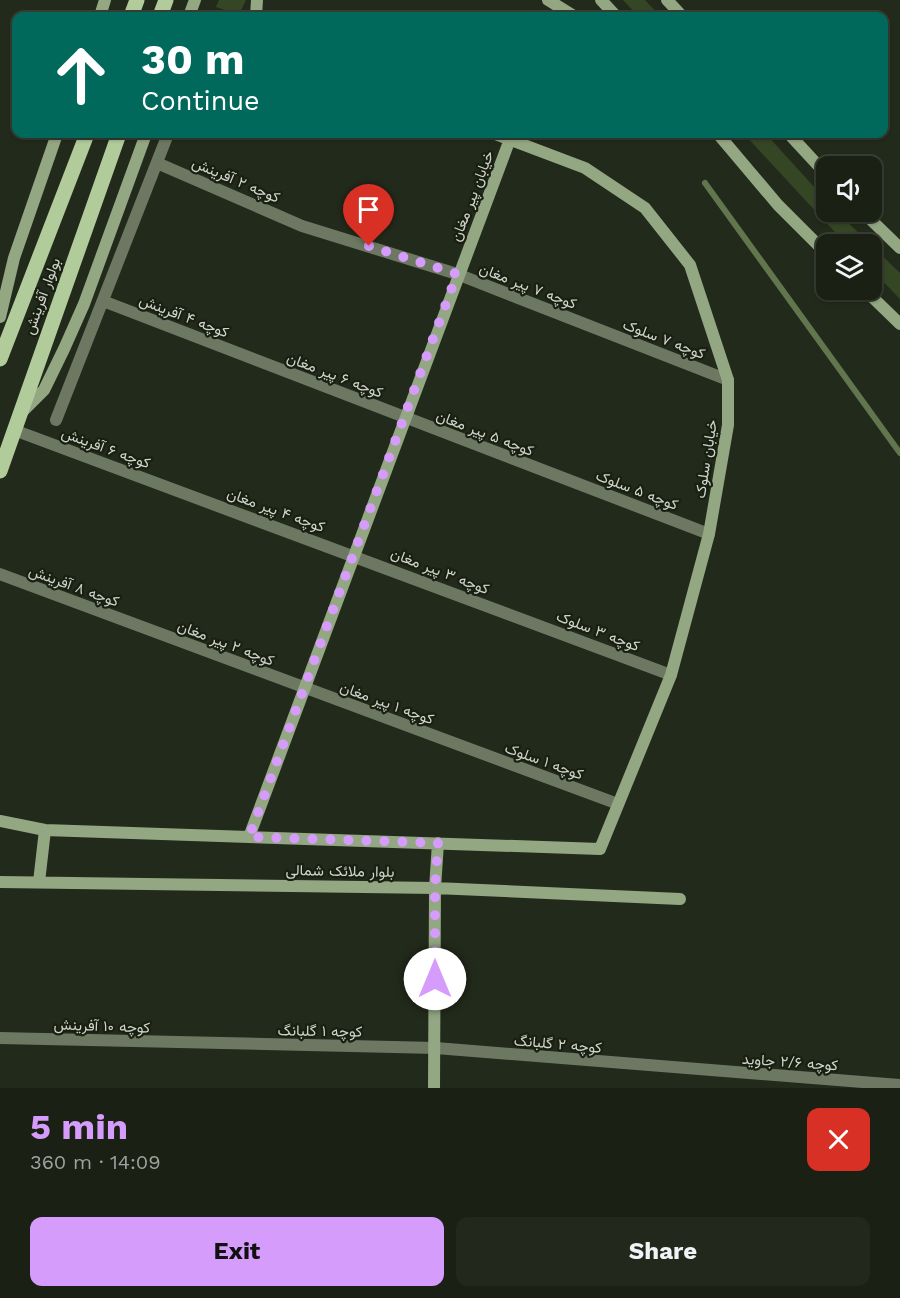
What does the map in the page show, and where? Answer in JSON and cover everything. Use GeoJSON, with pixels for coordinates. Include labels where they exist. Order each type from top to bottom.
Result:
{"type":"FeatureCollection","features":[{"type":"Feature","properties":{"kind":"main road","name":"بولوار آفرینش"},"geometry":{"type":"LineString","coordinates":[[0,359],[85,138]]}},
{"type":"Feature","properties":{"kind":"main road","name":"بولوار آفرینش"},"geometry":{"type":"LineString","coordinates":[[0,471],[118,138]]}},
{"type":"Feature","properties":{"kind":"street"},"geometry":{"type":"LineString","coordinates":[[548,0],[568,12]]}},
{"type":"Feature","properties":{"kind":"street"},"geometry":{"type":"LineString","coordinates":[[600,0],[612,12]]}},
{"type":"Feature","properties":{"kind":"street"},"geometry":{"type":"LineString","coordinates":[[667,0],[678,12]]}},
{"type":"Feature","properties":{"kind":"street"},"geometry":{"type":"LineString","coordinates":[[0,317],[14,258],[56,138]]}},
{"type":"Feature","properties":{"kind":"street"},"geometry":{"type":"LineString","coordinates":[[16,423],[44,390],[64,349],[84,304],[145,138]]}},
{"type":"Feature","properties":{"kind":"street"},"geometry":{"type":"LineString","coordinates":[[56,420],[166,138]]}},
{"type":"Feature","properties":{"kind":"street","name":"خیابان سلوک"},"geometry":{"type":"LineString","coordinates":[[507,138],[585,168],[645,208],[690,265],[728,380],[728,425],[709,534],[671,675],[600,849]]}},
{"type":"Feature","properties":{"kind":"street"},"geometry":{"type":"LineString","coordinates":[[721,138],[778,205],[816,243]]}},
{"type":"Feature","properties":{"kind":"street"},"geometry":{"type":"LineString","coordinates":[[793,138],[816,163]]}},
{"type":"Feature","properties":{"kind":"street","name":"خیابان پیر مغان"},"geometry":{"type":"LineString","coordinates":[[249,837],[457,274],[510,139]]}},
{"type":"Feature","properties":{"kind":"street","name":"کوچه ۲ آفرینش"},"geometry":{"type":"LineString","coordinates":[[157,163],[302,226],[457,274]]}},
{"type":"Feature","properties":{"kind":"street"},"geometry":{"type":"LineString","coordinates":[[873,222],[900,248]]}},
{"type":"Feature","properties":{"kind":"street","name":"کوچه ۷ پیر مغان"},"geometry":{"type":"LineString","coordinates":[[457,274],[589,326]]}},
{"type":"Feature","properties":{"kind":"street"},"geometry":{"type":"LineString","coordinates":[[875,300],[900,324]]}},
{"type":"Feature","properties":{"kind":"street","name":"کوچه ۴ آفرینش"},"geometry":{"type":"LineString","coordinates":[[103,301],[253,360]]}},
{"type":"Feature","properties":{"kind":"street","name":"کوچه ۷ سلوک"},"geometry":{"type":"LineString","coordinates":[[589,326],[728,380]]}},
{"type":"Feature","properties":{"kind":"street","name":"کوچه ۶ پیر مغان"},"geometry":{"type":"LineString","coordinates":[[253,360],[405,419]]}},
{"type":"Feature","properties":{"kind":"street","name":"کوچه ۵ پیر مغان"},"geometry":{"type":"LineString","coordinates":[[405,419],[555,476]]}},
{"type":"Feature","properties":{"kind":"street","name":"کوچه ۶ آفرینش"},"geometry":{"type":"LineString","coordinates":[[16,423],[189,494]]}},
{"type":"Feature","properties":{"kind":"street","name":"کوچه ۵ سلوک"},"geometry":{"type":"LineString","coordinates":[[555,476],[709,534]]}},
{"type":"Feature","properties":{"kind":"street","name":"کوچه ۴ پیر مغان"},"geometry":{"type":"LineString","coordinates":[[189,494],[354,555]]}},
{"type":"Feature","properties":{"kind":"street","name":"کوچه ۳ پیر مغان"},"geometry":{"type":"LineString","coordinates":[[354,555],[514,615]]}},
{"type":"Feature","properties":{"kind":"street","name":"کوچه ۸ آفرینش"},"geometry":{"type":"LineString","coordinates":[[0,574],[138,626]]}},
{"type":"Feature","properties":{"kind":"street","name":"کوچه ۳ سلوک"},"geometry":{"type":"LineString","coordinates":[[514,615],[671,675]]}},
{"type":"Feature","properties":{"kind":"street","name":"کوچه ۲ پیر مغان"},"geometry":{"type":"LineString","coordinates":[[138,626],[304,688]]}},
{"type":"Feature","properties":{"kind":"street","name":"کوچه ۱ پیر مغان"},"geometry":{"type":"LineString","coordinates":[[304,688],[460,746]]}},
{"type":"Feature","properties":{"kind":"street","name":"کوچه ۱ سلوک"},"geometry":{"type":"LineString","coordinates":[[460,746],[618,804]]}},
{"type":"Feature","properties":{"kind":"street","name":"بلوار ملائک شمالی"},"geometry":{"type":"LineString","coordinates":[[0,821],[45,830],[600,849]]}},
{"type":"Feature","properties":{"kind":"street"},"geometry":{"type":"LineString","coordinates":[[39,882],[45,830]]}},
{"type":"Feature","properties":{"kind":"street"},"geometry":{"type":"LineString","coordinates":[[434,1088],[435,888],[438,843]]}},
{"type":"Feature","properties":{"kind":"street","name":"بلوار ملائک شمالی"},"geometry":{"type":"LineString","coordinates":[[0,882],[435,888],[680,898]]}},
{"type":"Feature","properties":{"kind":"street","name":"کوچه ۱۰ آفرینش"},"geometry":{"type":"LineString","coordinates":[[0,1038],[203,1044]]}},
{"type":"Feature","properties":{"kind":"street","name":"کوچه ۱ گلبانگ"},"geometry":{"type":"LineString","coordinates":[[203,1044],[436,1048]]}},
{"type":"Feature","properties":{"kind":"street","name":"کوچه ۲ گلبانگ"},"geometry":{"type":"LineString","coordinates":[[436,1048],[678,1069]]}},
{"type":"Feature","properties":{"kind":"street","name":"کوچه ۲/۶ جاوید"},"geometry":{"type":"LineString","coordinates":[[678,1069],[900,1085]]}},
{"type":"Feature","properties":{"kind":"green space"},"geometry":{"type":"Polygon","coordinates":[[[219,0],[246,0],[240,12],[230,12],[216,7],[219,0]]]}},
{"type":"Feature","properties":{"kind":"green space"},"geometry":{"type":"Polygon","coordinates":[[[623,0],[645,0],[656,12],[634,12],[623,0]]]}},
{"type":"Feature","properties":{"kind":"green space"},"geometry":{"type":"Polygon","coordinates":[[[748,138],[770,138],[816,189],[816,212],[748,138]]]}},
{"type":"Feature","properties":{"kind":"green space"},"geometry":{"type":"Polygon","coordinates":[[[826,222],[847,222],[860,234],[837,234],[826,222]]]}},
{"type":"Feature","properties":{"kind":"green space"},"geometry":{"type":"Polygon","coordinates":[[[882,256],[900,273],[900,299],[882,280],[882,256]]]}},
{"type":"Feature","properties":{"kind":"waterway"},"geometry":{"type":"LineString","coordinates":[[705,183],[900,453]]}},
{"type":"Feature","properties":{"kind":"route"},"geometry":{"type":"LineString","coordinates":[[369,246],[457,274],[249,837],[438,843],[435,888],[435,979]]}}]}
